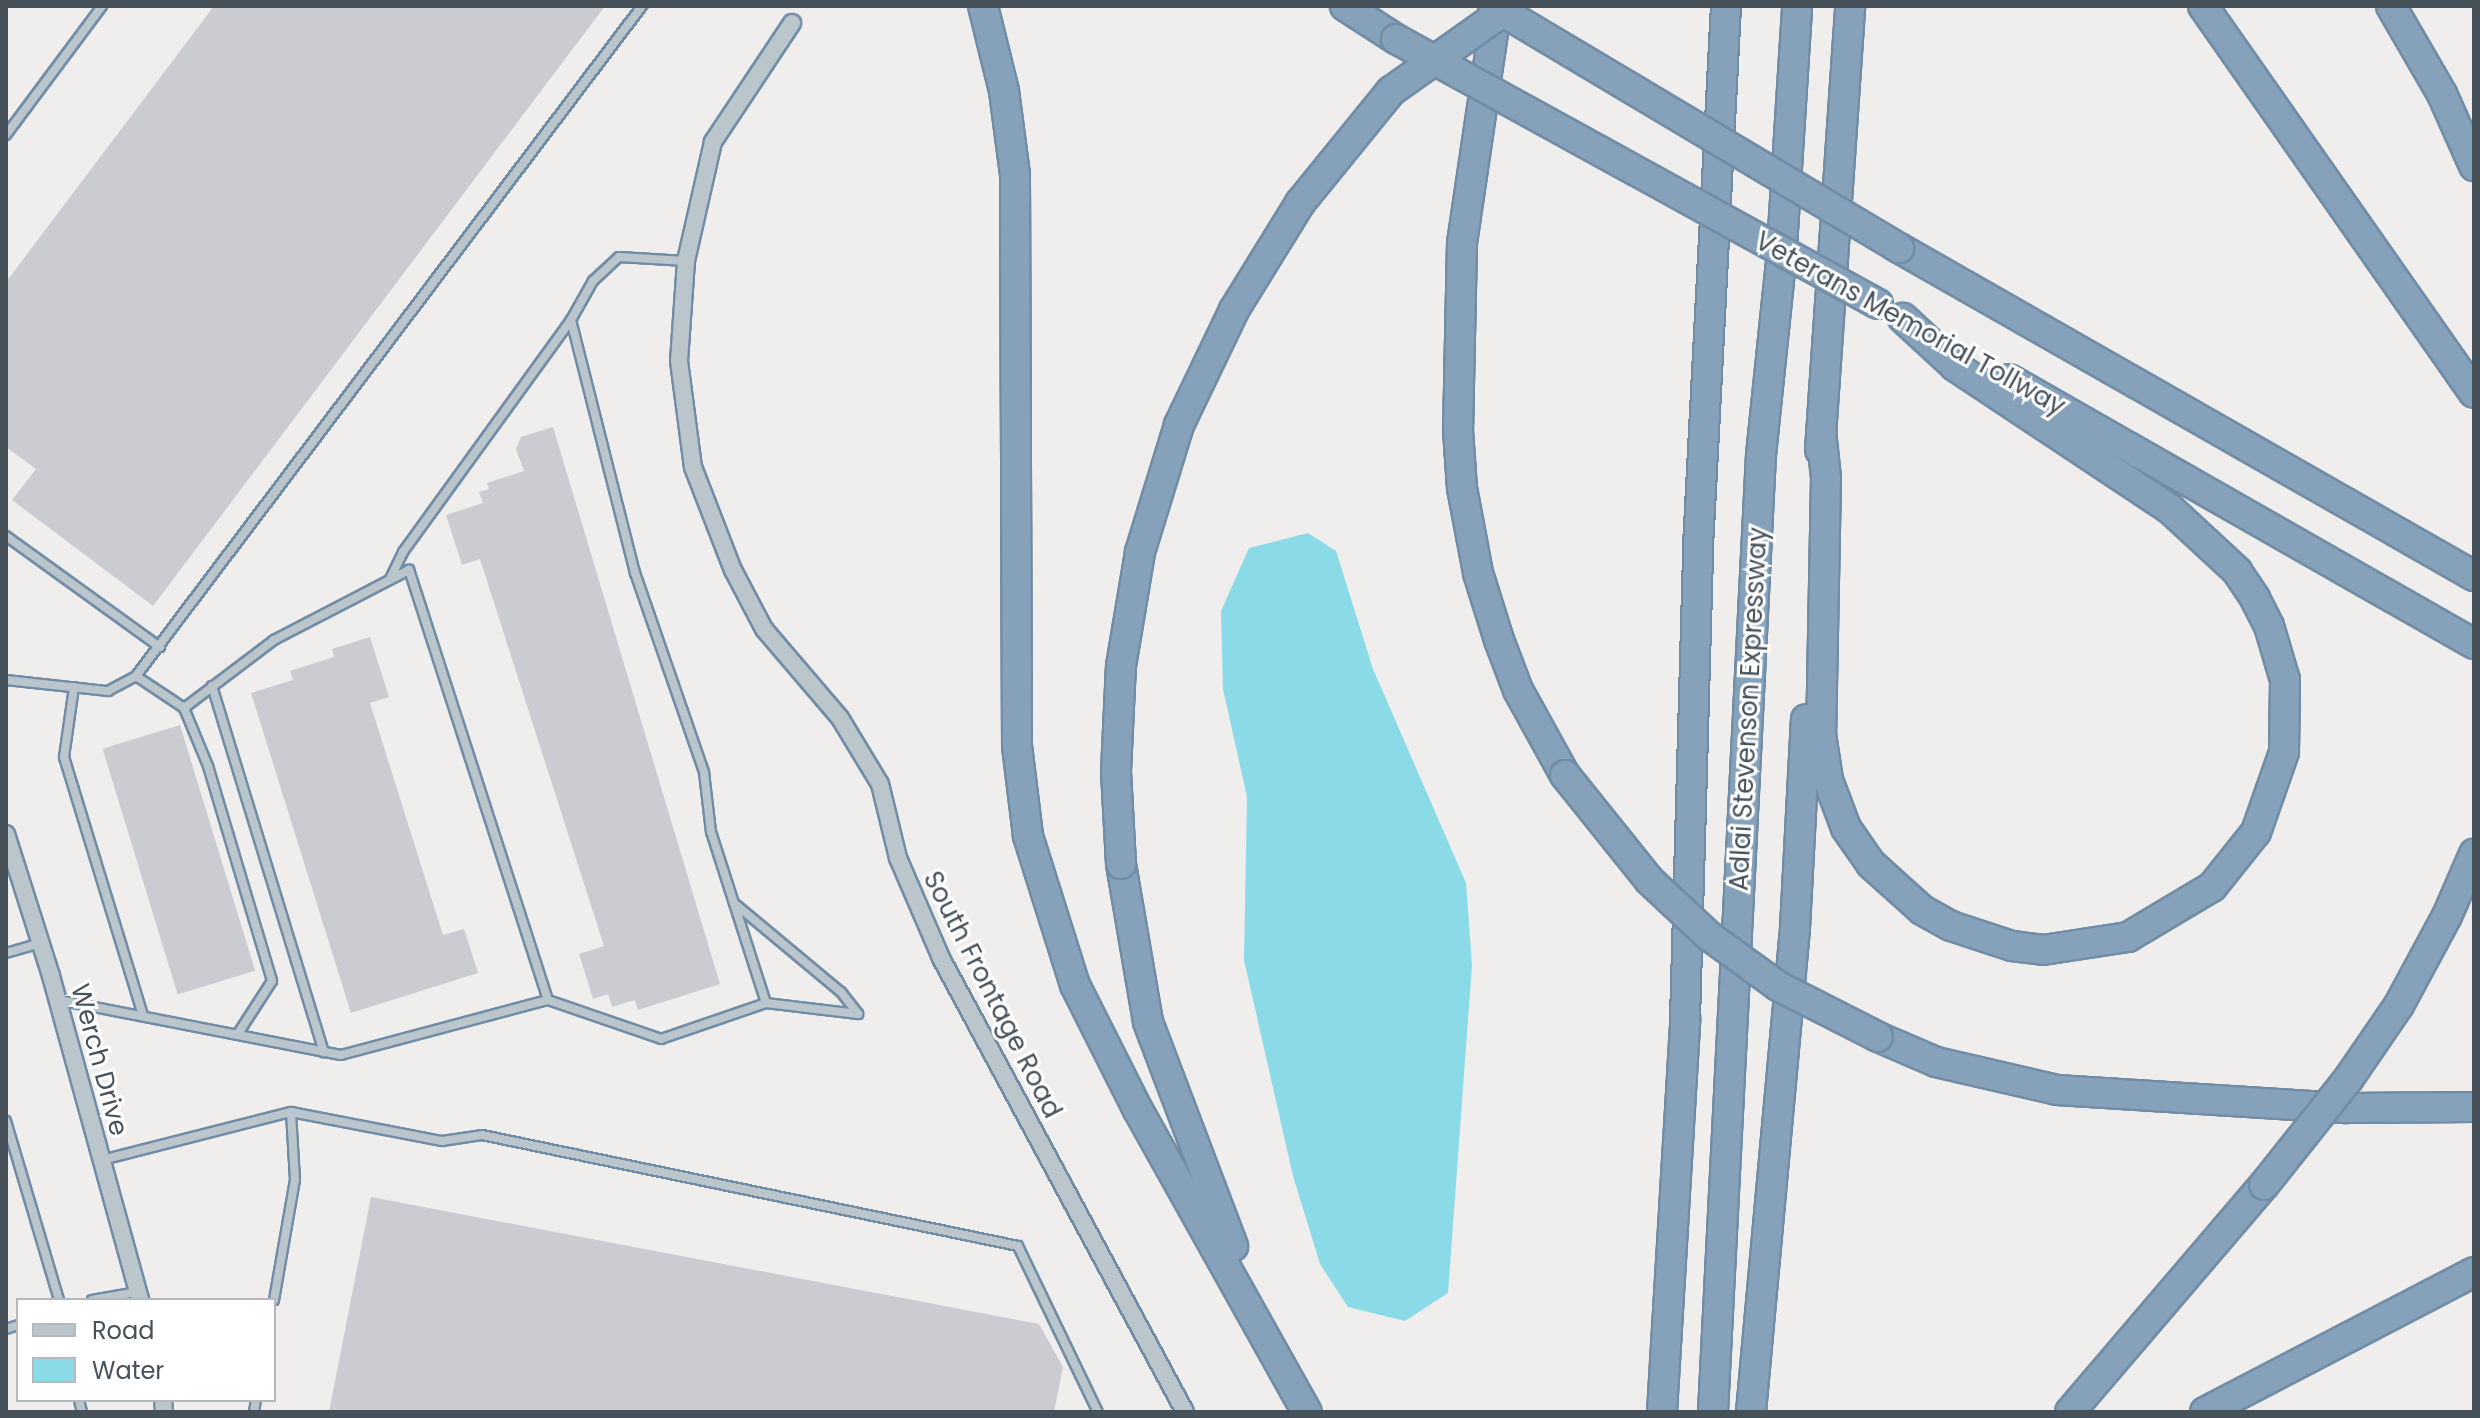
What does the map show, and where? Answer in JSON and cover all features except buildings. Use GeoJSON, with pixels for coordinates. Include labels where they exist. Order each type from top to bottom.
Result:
{"type":"FeatureCollection","features":[{"type":"Feature","properties":{"kind":"highway"},"geometry":{"type":"LineString","coordinates":[[983,6],[1004,91],[1015,175],[1017,746],[1028,836],[1075,985],[1138,1110],[1272,1343],[1307,1412]]}},
{"type":"Feature","properties":{"kind":"highway","name":"Veterans Memorial Tollway"},"geometry":{"type":"LineString","coordinates":[[1345,6],[1396,39],[1903,318],[2474,644]]}},
{"type":"Feature","properties":{"kind":"highway"},"geometry":{"type":"LineString","coordinates":[[2474,576],[1899,248],[1495,6],[1462,242],[1458,430],[1462,488],[1478,573],[1518,690],[1565,775],[1649,880],[1709,936],[1778,986],[1878,1037],[1936,1062],[2057,1090],[2346,1108],[2474,1107]]}},
{"type":"Feature","properties":{"kind":"highway"},"geometry":{"type":"LineString","coordinates":[[1272,1343],[1180,1115],[1148,1022],[1121,864],[1116,771],[1121,666],[1140,552],[1179,425],[1234,310],[1300,203],[1391,91],[1511,6]]}},
{"type":"Feature","properties":{"kind":"highway","name":"Adlai Stevenson Expressway"},"geometry":{"type":"LineString","coordinates":[[1662,1412],[1685,1020],[1699,528],[1726,6]]}},
{"type":"Feature","properties":{"kind":"highway","name":"Adlai Stevenson Expressway"},"geometry":{"type":"LineString","coordinates":[[1713,1412],[1761,455],[1781,263],[1797,6]]}},
{"type":"Feature","properties":{"kind":"highway"},"geometry":{"type":"LineString","coordinates":[[1751,1412],[1795,928],[1821,431],[1850,6]]}},
{"type":"Feature","properties":{"kind":"highway"},"geometry":{"type":"LineString","coordinates":[[2194,6],[2241,66],[2474,393]]}},
{"type":"Feature","properties":{"kind":"highway"},"geometry":{"type":"LineString","coordinates":[[2203,6],[2241,66]]}},
{"type":"Feature","properties":{"kind":"highway"},"geometry":{"type":"LineString","coordinates":[[2391,6],[2442,94],[2474,166]]}},
{"type":"Feature","properties":{"kind":"highway"},"geometry":{"type":"LineString","coordinates":[[1821,431],[1826,478],[1821,734],[1828,780],[1846,828],[1871,864],[1922,910],[1951,926],[2012,946],[2043,950],[2128,937],[2212,887],[2256,832],[2284,752],[2285,680],[2255,598],[2237,571],[2170,509],[1955,366],[1903,318]]}},
{"type":"Feature","properties":{"kind":"highway"},"geometry":{"type":"LineString","coordinates":[[2070,1412],[2264,1185],[2349,1078],[2399,1005],[2447,916],[2474,854]]}},
{"type":"Feature","properties":{"kind":"highway"},"geometry":{"type":"LineString","coordinates":[[2205,1412],[2474,1272]]}},
{"type":"Feature","properties":{"kind":"street","name":"South Frontage Road"},"geometry":{"type":"LineString","coordinates":[[792,23],[713,142],[686,261],[679,361],[693,467],[733,570],[764,629],[840,718],[880,784],[898,858],[941,958],[1185,1412]]}},
{"type":"Feature","properties":{"kind":"street","name":"Werch Drive"},"geometry":{"type":"LineString","coordinates":[[6,834],[58,1000],[139,1296]]}},
{"type":"Feature","properties":{"kind":"lane"},"geometry":{"type":"LineString","coordinates":[[6,135],[102,6]]}},
{"type":"Feature","properties":{"kind":"lane"},"geometry":{"type":"LineString","coordinates":[[6,680],[108,691],[136,676],[642,6]]}},
{"type":"Feature","properties":{"kind":"lane"},"geometry":{"type":"LineString","coordinates":[[390,580],[403,552],[571,320],[593,281],[619,257],[686,261]]}},
{"type":"Feature","properties":{"kind":"lane"},"geometry":{"type":"LineString","coordinates":[[571,320],[635,573],[704,772],[711,832],[766,1003]]}},
{"type":"Feature","properties":{"kind":"lane"},"geometry":{"type":"LineString","coordinates":[[6,536],[160,647]]}},
{"type":"Feature","properties":{"kind":"lane"},"geometry":{"type":"LineString","coordinates":[[184,708],[274,640],[409,570],[548,1000]]}},
{"type":"Feature","properties":{"kind":"lane"},"geometry":{"type":"LineString","coordinates":[[136,676],[184,708],[208,766],[272,981],[237,1035]]}},
{"type":"Feature","properties":{"kind":"lane"},"geometry":{"type":"LineString","coordinates":[[212,686],[324,1052]]}},
{"type":"Feature","properties":{"kind":"lane"},"geometry":{"type":"LineString","coordinates":[[74,687],[64,757],[143,1016]]}},
{"type":"Feature","properties":{"kind":"lane"},"geometry":{"type":"LineString","coordinates":[[58,1000],[341,1055],[548,1000],[661,1039],[766,1003],[858,1014],[841,992],[734,902]]}},
{"type":"Feature","properties":{"kind":"lane"},"geometry":{"type":"LineString","coordinates":[[6,953],[41,943]]}},
{"type":"Feature","properties":{"kind":"lane"},"geometry":{"type":"LineString","coordinates":[[274,1298],[295,1180],[291,1112]]}},
{"type":"Feature","properties":{"kind":"lane"},"geometry":{"type":"LineString","coordinates":[[102,1160],[291,1112],[442,1141],[482,1135],[1018,1246],[1099,1411]]}},
{"type":"Feature","properties":{"kind":"lane"},"geometry":{"type":"LineString","coordinates":[[6,1121],[58,1298]]}},
{"type":"Feature","properties":{"kind":"lane"},"geometry":{"type":"LineString","coordinates":[[116,1298],[139,1296]]}},
{"type":"Feature","properties":{"kind":"water"},"geometry":{"type":"Polygon","coordinates":[[[1308,533],[1336,551],[1373,669],[1466,883],[1472,965],[1448,1293],[1405,1321],[1348,1307],[1320,1264],[1293,1176],[1244,960],[1247,797],[1223,689],[1221,611],[1249,548],[1308,533]]]}}]}
